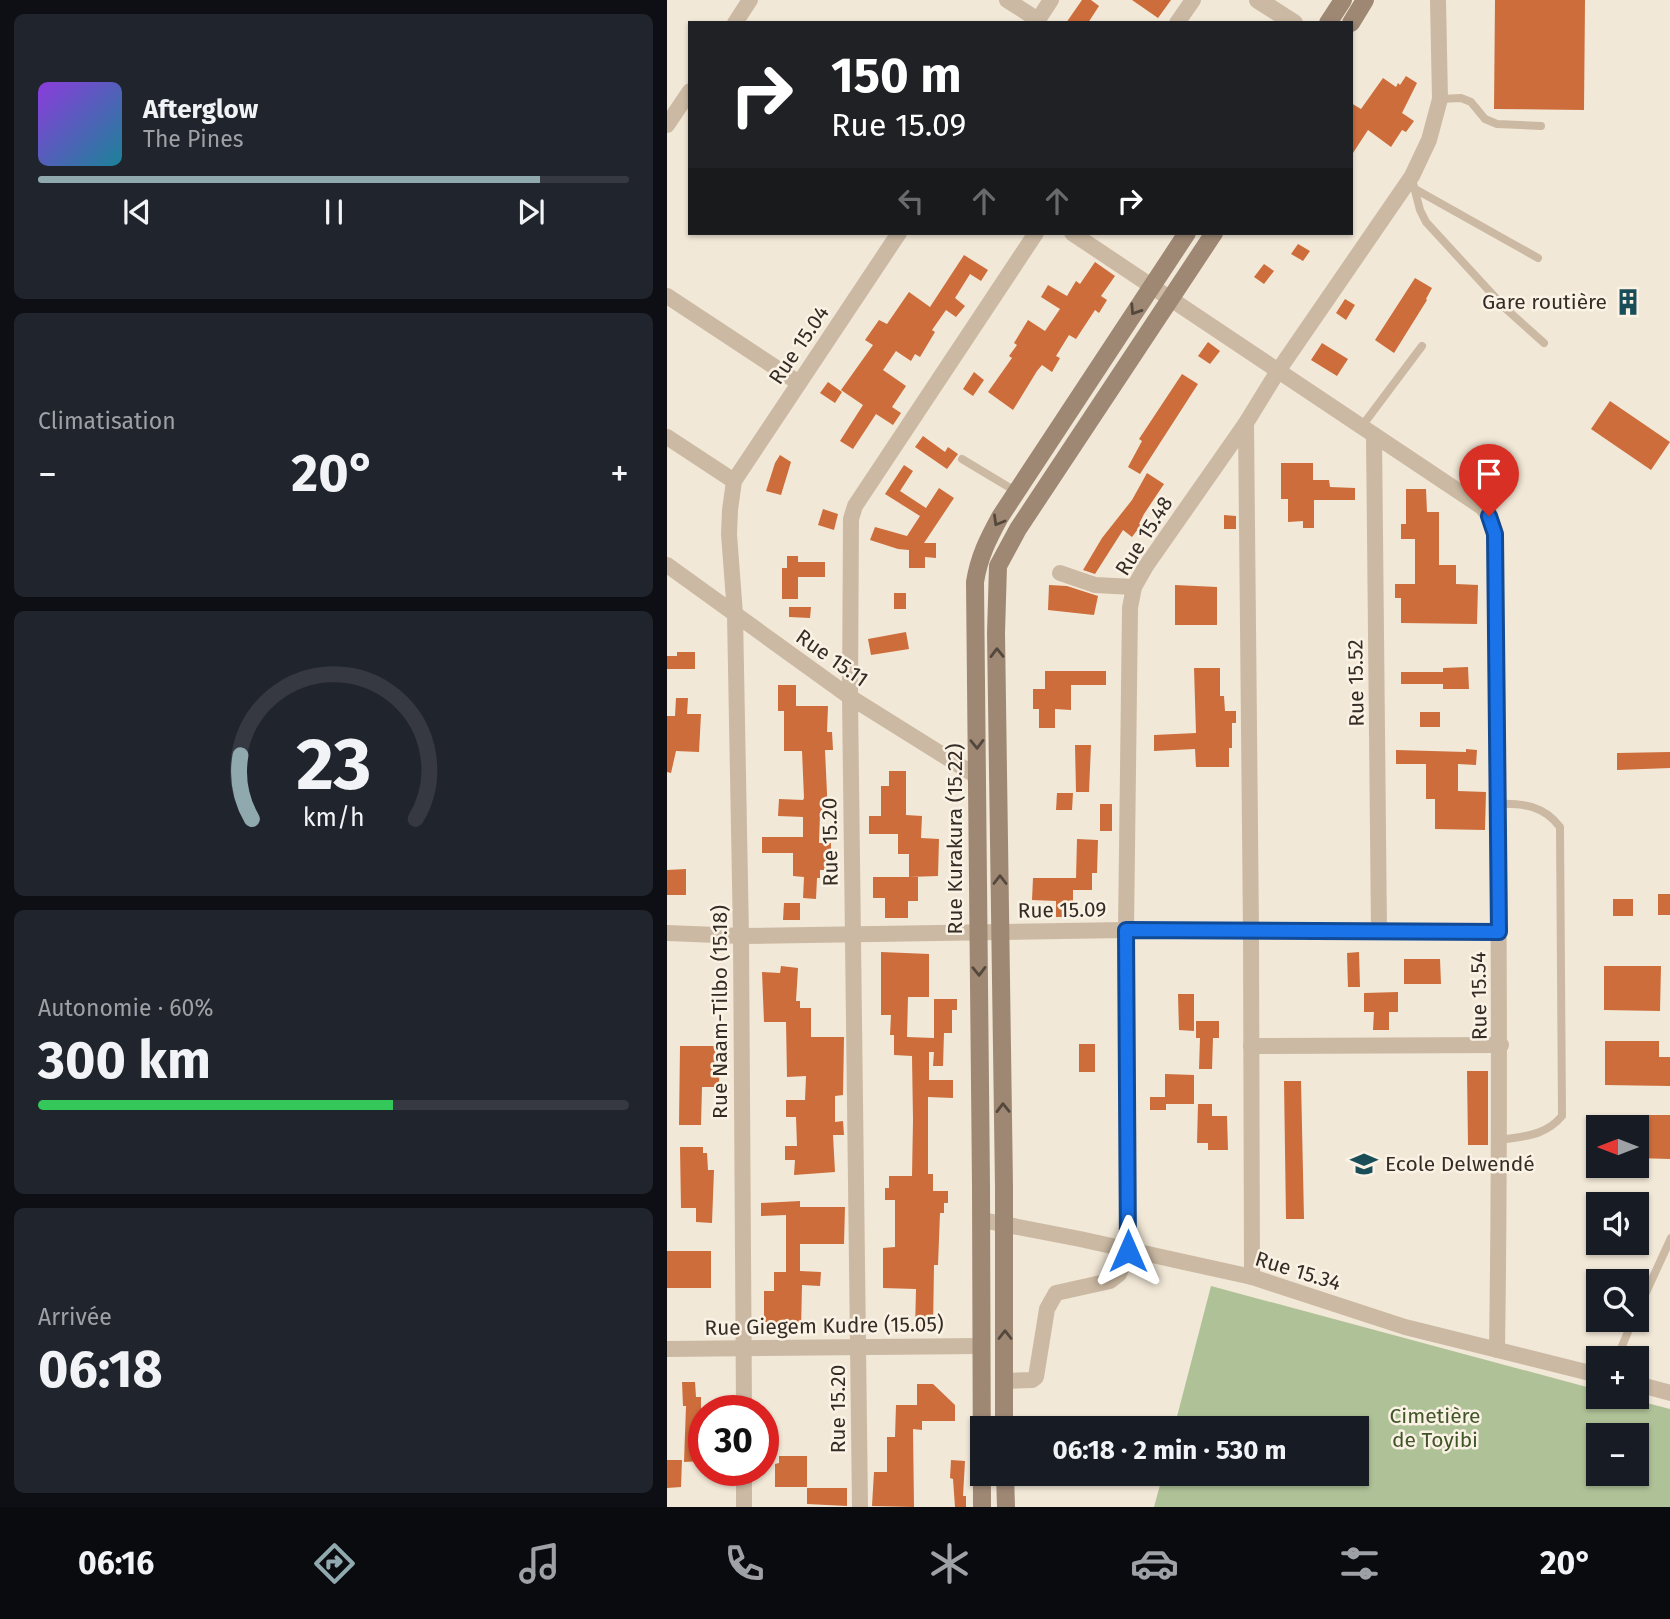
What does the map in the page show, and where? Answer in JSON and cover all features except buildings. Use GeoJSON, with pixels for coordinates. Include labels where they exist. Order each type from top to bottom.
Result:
{"type":"FeatureCollection","features":[{"type":"Feature","properties":{"kind":"main road"},"geometry":{"type":"LineString","coordinates":[[1329,21],[1343,0]]}},
{"type":"Feature","properties":{"kind":"main road"},"geometry":{"type":"LineString","coordinates":[[1352,21],[1365,0]]}},
{"type":"Feature","properties":{"kind":"main road","name":"Rue Kurakura (15.22)"},"geometry":{"type":"LineString","coordinates":[[982,1507],[982,1220],[975,582],[982,549],[1186,235]]}},
{"type":"Feature","properties":{"kind":"main road","name":"Rue Kurakura (15.22)"},"geometry":{"type":"LineString","coordinates":[[1004,1416],[1000,796],[996,633],[998,566],[1018,529],[1213,235]]}},
{"type":"Feature","properties":{"kind":"main road"},"geometry":{"type":"LineString","coordinates":[[1006,1486],[1007,1507]]}},
{"type":"Feature","properties":{"kind":"street"},"geometry":{"type":"LineString","coordinates":[[736,21],[750,0]]}},
{"type":"Feature","properties":{"kind":"street"},"geometry":{"type":"LineString","coordinates":[[1007,0],[1036,21]]}},
{"type":"Feature","properties":{"kind":"street"},"geometry":{"type":"LineString","coordinates":[[1038,21],[1051,0]]}},
{"type":"Feature","properties":{"kind":"street"},"geometry":{"type":"LineString","coordinates":[[1178,21],[1193,0]]}},
{"type":"Feature","properties":{"kind":"street"},"geometry":{"type":"LineString","coordinates":[[1258,0],[1291,21]]}},
{"type":"Feature","properties":{"kind":"street","name":"Rue 15.48"},"geometry":{"type":"LineString","coordinates":[[1128,1251],[1126,930],[1130,608],[1134,587],[1246,423],[1278,370],[1413,183],[1440,99],[1438,0]]}},
{"type":"Feature","properties":{"kind":"street"},"geometry":{"type":"LineString","coordinates":[[667,125],[688,94]]}},
{"type":"Feature","properties":{"kind":"street","name":"Rue 15.04"},"geometry":{"type":"LineString","coordinates":[[734,481],[898,235]]}},
{"type":"Feature","properties":{"kind":"street","name":"Rue 15.20"},"geometry":{"type":"LineString","coordinates":[[859,1507],[850,697],[851,519],[855,506],[1035,235]]}},
{"type":"Feature","properties":{"kind":"street"},"geometry":{"type":"LineString","coordinates":[[1075,235],[1368,430]]}},
{"type":"Feature","properties":{"kind":"street"},"geometry":{"type":"LineString","coordinates":[[667,296],[799,383]]}},
{"type":"Feature","properties":{"kind":"street"},"geometry":{"type":"LineString","coordinates":[[1246,423],[1252,1278]]}},
{"type":"Feature","properties":{"kind":"street","name":"Rue 15.54"},"geometry":{"type":"LineString","coordinates":[[1368,430],[1483,508],[1495,534],[1501,1045],[1497,1350]]}},
{"type":"Feature","properties":{"kind":"street","name":"Rue 15.52"},"geometry":{"type":"LineString","coordinates":[[1368,430],[1379,931]]}},
{"type":"Feature","properties":{"kind":"street"},"geometry":{"type":"LineString","coordinates":[[667,437],[734,481]]}},
{"type":"Feature","properties":{"kind":"street","name":"Rue Naam-Tilbo (15.18)"},"geometry":{"type":"LineString","coordinates":[[734,481],[729,534],[735,614],[741,936],[744,1395]]}},
{"type":"Feature","properties":{"kind":"street","name":"Rue 15.11"},"geometry":{"type":"LineString","coordinates":[[667,565],[850,697],[978,777]]}},
{"type":"Feature","properties":{"kind":"street"},"geometry":{"type":"LineString","coordinates":[[1060,573],[1095,584],[1134,587]]}},
{"type":"Feature","properties":{"kind":"street","name":"Rue 15.09"},"geometry":{"type":"LineString","coordinates":[[667,933],[741,936],[1126,930],[1499,932]]}},
{"type":"Feature","properties":{"kind":"street"},"geometry":{"type":"LineString","coordinates":[[1251,1046],[1501,1045]]}},
{"type":"Feature","properties":{"kind":"street","name":"Rue 15.34"},"geometry":{"type":"LineString","coordinates":[[982,1220],[1252,1278],[1405,1327],[1586,1372]]}},
{"type":"Feature","properties":{"kind":"street"},"geometry":{"type":"LineString","coordinates":[[1004,1381],[1032,1380],[1036,1377],[1047,1308],[1056,1293],[1110,1281],[1119,1274],[1128,1251]]}},
{"type":"Feature","properties":{"kind":"street","name":"Rue Giegem Kudre (15.05)"},"geometry":{"type":"LineString","coordinates":[[667,1349],[981,1346]]}},
{"type":"Feature","properties":{"kind":"street"},"geometry":{"type":"LineString","coordinates":[[1649,1387],[1670,1392]]}},
{"type":"Feature","properties":{"kind":"street"},"geometry":{"type":"LineString","coordinates":[[744,1486],[744,1507]]}},
{"type":"Feature","properties":{"kind":"lane"},"geometry":{"type":"LineString","coordinates":[[1440,99],[1461,98],[1471,102],[1485,120],[1497,124],[1541,126]]}},
{"type":"Feature","properties":{"kind":"lane"},"geometry":{"type":"LineString","coordinates":[[1413,183],[1538,258]]}},
{"type":"Feature","properties":{"kind":"lane"},"geometry":{"type":"LineString","coordinates":[[1413,183],[1426,222],[1505,308],[1544,342]]}},
{"type":"Feature","properties":{"kind":"lane"},"geometry":{"type":"LineString","coordinates":[[1368,430],[1422,346]]}},
{"type":"Feature","properties":{"kind":"lane"},"geometry":{"type":"LineString","coordinates":[[962,459],[1017,492]]}},
{"type":"Feature","properties":{"kind":"lane"},"geometry":{"type":"LineString","coordinates":[[1498,804],[1538,807],[1560,827],[1562,1116],[1552,1128],[1500,1140]]}},
{"type":"Feature","properties":{"kind":"lane"},"geometry":{"type":"LineString","coordinates":[[1649,1285],[1670,1238]]}},
{"type":"Feature","properties":{"kind":"green space","name":"Cimetière de Toyibi"},"geometry":{"type":"Polygon","coordinates":[[[1211,1286],[1586,1387],[1586,1409],[1649,1409],[1649,1404],[1670,1409],[1670,1507],[1154,1507],[1160,1486],[1369,1486],[1369,1416],[1177,1416],[1211,1286]]]}},
{"type":"Feature","properties":{"kind":"place","name":"Gare routière"},"geometry":{"type":"Point","coordinates":[1628,302]}},
{"type":"Feature","properties":{"kind":"place","name":"Ecole Delwendé"},"geometry":{"type":"Point","coordinates":[1364,1164]}},
{"type":"Feature","properties":{"kind":"route"},"geometry":{"type":"LineString","coordinates":[[1128,1251],[1126,930],[1499,932],[1495,534],[1489,516]]}}]}
